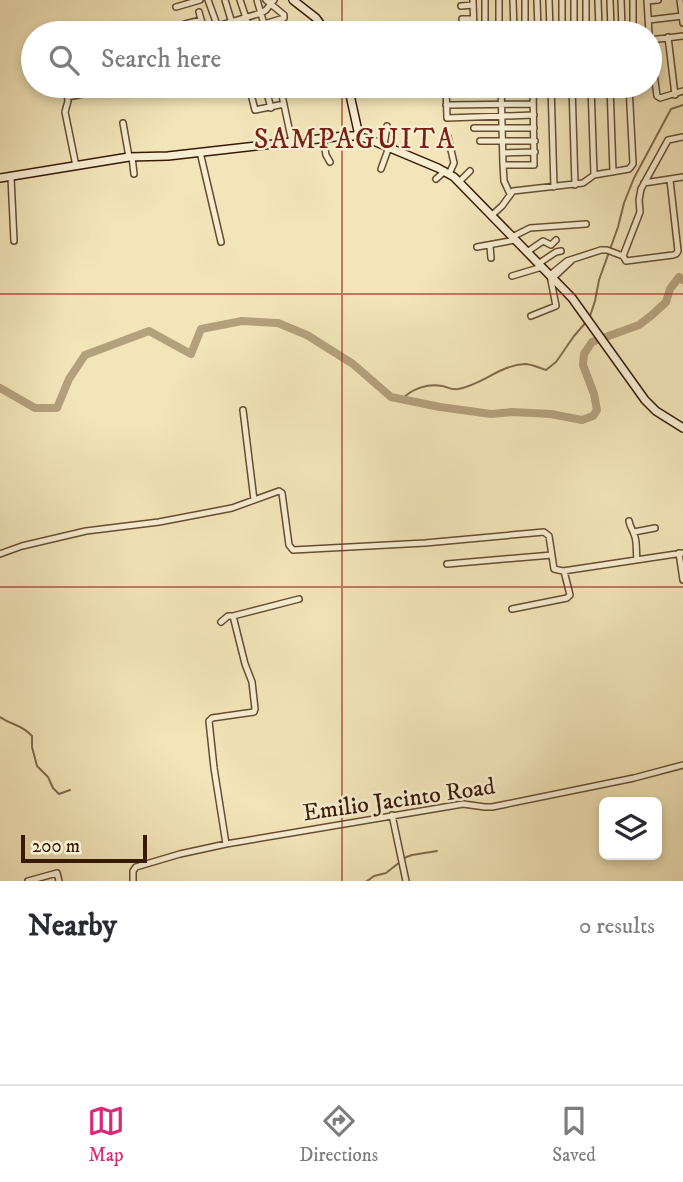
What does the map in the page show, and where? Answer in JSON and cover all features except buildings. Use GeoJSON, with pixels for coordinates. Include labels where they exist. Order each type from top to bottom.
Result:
{"type":"FeatureCollection","features":[{"type":"Feature","properties":{"kind":"main road"},"geometry":{"type":"LineString","coordinates":[[293,0],[318,21]]}},
{"type":"Feature","properties":{"kind":"main road"},"geometry":{"type":"LineString","coordinates":[[351,98],[357,136]]}},
{"type":"Feature","properties":{"kind":"main road"},"geometry":{"type":"LineString","coordinates":[[0,178],[130,157],[323,138],[357,136],[387,146],[447,172],[459,182],[572,298],[645,400],[656,411],[683,428]]}},
{"type":"Feature","properties":{"kind":"street"},"geometry":{"type":"LineString","coordinates":[[176,7],[197,0]]}},
{"type":"Feature","properties":{"kind":"street"},"geometry":{"type":"LineString","coordinates":[[208,0],[215,21]]}},
{"type":"Feature","properties":{"kind":"street"},"geometry":{"type":"LineString","coordinates":[[225,0],[231,21],[261,13],[271,1],[284,15],[284,18],[274,21]]}},
{"type":"Feature","properties":{"kind":"street"},"geometry":{"type":"LineString","coordinates":[[240,0],[247,21]]}},
{"type":"Feature","properties":{"kind":"street"},"geometry":{"type":"LineString","coordinates":[[257,0],[264,21]]}},
{"type":"Feature","properties":{"kind":"street"},"geometry":{"type":"LineString","coordinates":[[485,0],[485,21]]}},
{"type":"Feature","properties":{"kind":"street"},"geometry":{"type":"LineString","coordinates":[[499,0],[499,21]]}},
{"type":"Feature","properties":{"kind":"street"},"geometry":{"type":"LineString","coordinates":[[513,0],[514,21]]}},
{"type":"Feature","properties":{"kind":"street"},"geometry":{"type":"LineString","coordinates":[[525,0],[530,21]]}},
{"type":"Feature","properties":{"kind":"street"},"geometry":{"type":"LineString","coordinates":[[534,21],[537,0]]}},
{"type":"Feature","properties":{"kind":"street"},"geometry":{"type":"LineString","coordinates":[[550,0],[550,21]]}},
{"type":"Feature","properties":{"kind":"street"},"geometry":{"type":"LineString","coordinates":[[562,0],[562,21]]}},
{"type":"Feature","properties":{"kind":"street"},"geometry":{"type":"LineString","coordinates":[[573,0],[574,21]]}},
{"type":"Feature","properties":{"kind":"street"},"geometry":{"type":"LineString","coordinates":[[586,0],[586,21]]}},
{"type":"Feature","properties":{"kind":"street"},"geometry":{"type":"LineString","coordinates":[[598,0],[599,21]]}},
{"type":"Feature","properties":{"kind":"street"},"geometry":{"type":"LineString","coordinates":[[610,0],[611,21]]}},
{"type":"Feature","properties":{"kind":"street"},"geometry":{"type":"LineString","coordinates":[[621,0],[622,21]]}},
{"type":"Feature","properties":{"kind":"street"},"geometry":{"type":"LineString","coordinates":[[633,0],[633,21]]}},
{"type":"Feature","properties":{"kind":"street"},"geometry":{"type":"LineString","coordinates":[[659,0],[647,1],[649,20],[682,20],[680,0]]}},
{"type":"Feature","properties":{"kind":"street"},"geometry":{"type":"LineString","coordinates":[[461,6],[473,2],[473,19],[462,19]]}},
{"type":"Feature","properties":{"kind":"street"},"geometry":{"type":"LineString","coordinates":[[197,21],[201,20],[199,12]]}},
{"type":"Feature","properties":{"kind":"street"},"geometry":{"type":"LineString","coordinates":[[662,39],[683,36]]}},
{"type":"Feature","properties":{"kind":"street"},"geometry":{"type":"LineString","coordinates":[[668,37],[675,95]]}},
{"type":"Feature","properties":{"kind":"street"},"geometry":{"type":"LineString","coordinates":[[662,97],[683,91]]}},
{"type":"Feature","properties":{"kind":"street"},"geometry":{"type":"LineString","coordinates":[[68,98],[65,112],[76,166]]}},
{"type":"Feature","properties":{"kind":"street"},"geometry":{"type":"LineString","coordinates":[[252,98],[255,110],[284,104]]}},
{"type":"Feature","properties":{"kind":"street"},"geometry":{"type":"LineString","coordinates":[[268,98],[271,108]]}},
{"type":"Feature","properties":{"kind":"street"},"geometry":{"type":"LineString","coordinates":[[283,98],[292,142]]}},
{"type":"Feature","properties":{"kind":"street"},"geometry":{"type":"LineString","coordinates":[[446,98],[447,118],[534,116]]}},
{"type":"Feature","properties":{"kind":"street"},"geometry":{"type":"LineString","coordinates":[[502,98],[504,181],[510,194]]}},
{"type":"Feature","properties":{"kind":"street"},"geometry":{"type":"LineString","coordinates":[[503,165],[534,169],[533,98]]}},
{"type":"Feature","properties":{"kind":"street"},"geometry":{"type":"LineString","coordinates":[[551,98],[554,187]]}},
{"type":"Feature","properties":{"kind":"street"},"geometry":{"type":"LineString","coordinates":[[572,98],[575,185]]}},
{"type":"Feature","properties":{"kind":"street"},"geometry":{"type":"LineString","coordinates":[[591,98],[594,175]]}},
{"type":"Feature","properties":{"kind":"street"},"geometry":{"type":"LineString","coordinates":[[610,98],[613,172]]}},
{"type":"Feature","properties":{"kind":"street"},"geometry":{"type":"LineString","coordinates":[[491,216],[510,194],[517,190],[575,185],[594,175],[629,169],[633,164],[630,98]]}},
{"type":"Feature","properties":{"kind":"street"},"geometry":{"type":"LineString","coordinates":[[446,105],[533,104]]}},
{"type":"Feature","properties":{"kind":"street"},"geometry":{"type":"LineString","coordinates":[[123,123],[134,174]]}},
{"type":"Feature","properties":{"kind":"street"},"geometry":{"type":"LineString","coordinates":[[382,169],[387,146],[387,126]]}},
{"type":"Feature","properties":{"kind":"street"},"geometry":{"type":"LineString","coordinates":[[474,128],[534,128]]}},
{"type":"Feature","properties":{"kind":"street"},"geometry":{"type":"LineString","coordinates":[[436,179],[454,163],[448,137]]}},
{"type":"Feature","properties":{"kind":"street"},"geometry":{"type":"LineString","coordinates":[[623,256],[638,220],[639,194],[644,183],[668,140],[683,137]]}},
{"type":"Feature","properties":{"kind":"street"},"geometry":{"type":"LineString","coordinates":[[323,138],[330,162]]}},
{"type":"Feature","properties":{"kind":"street"},"geometry":{"type":"LineString","coordinates":[[480,141],[535,141]]}},
{"type":"Feature","properties":{"kind":"street"},"geometry":{"type":"LineString","coordinates":[[200,152],[221,242]]}},
{"type":"Feature","properties":{"kind":"street"},"geometry":{"type":"LineString","coordinates":[[503,153],[535,152]]}},
{"type":"Feature","properties":{"kind":"street"},"geometry":{"type":"LineString","coordinates":[[459,182],[470,171]]}},
{"type":"Feature","properties":{"kind":"street"},"geometry":{"type":"LineString","coordinates":[[11,177],[15,241]]}},
{"type":"Feature","properties":{"kind":"street"},"geometry":{"type":"LineString","coordinates":[[644,183],[683,177]]}},
{"type":"Feature","properties":{"kind":"street"},"geometry":{"type":"LineString","coordinates":[[559,316],[551,277],[567,261],[601,250],[623,256],[626,261],[677,254],[670,180]]}},
{"type":"Feature","properties":{"kind":"street"},"geometry":{"type":"LineString","coordinates":[[477,247],[513,239],[530,229],[586,224]]}},
{"type":"Feature","properties":{"kind":"street"},"geometry":{"type":"LineString","coordinates":[[527,252],[543,241],[551,245],[556,240]]}},
{"type":"Feature","properties":{"kind":"street"},"geometry":{"type":"LineString","coordinates":[[489,246],[491,258]]}},
{"type":"Feature","properties":{"kind":"street"},"geometry":{"type":"LineString","coordinates":[[512,276],[540,265],[561,251]]}},
{"type":"Feature","properties":{"kind":"street"},"geometry":{"type":"LineString","coordinates":[[531,316],[556,306]]}},
{"type":"Feature","properties":{"kind":"street"},"geometry":{"type":"LineString","coordinates":[[243,410],[254,499]]}},
{"type":"Feature","properties":{"kind":"street"},"geometry":{"type":"LineString","coordinates":[[0,554],[86,531],[232,508],[279,491],[282,492],[289,545],[293,550],[425,543],[544,532],[548,536],[554,569],[564,571],[681,553],[683,580]]}},
{"type":"Feature","properties":{"kind":"street"},"geometry":{"type":"LineString","coordinates":[[629,521],[634,532],[637,560]]}},
{"type":"Feature","properties":{"kind":"street"},"geometry":{"type":"LineString","coordinates":[[634,532],[655,527]]}},
{"type":"Feature","properties":{"kind":"street"},"geometry":{"type":"LineString","coordinates":[[447,564],[552,555]]}},
{"type":"Feature","properties":{"kind":"street"},"geometry":{"type":"LineString","coordinates":[[512,609],[567,598],[570,595],[564,571]]}},
{"type":"Feature","properties":{"kind":"street"},"geometry":{"type":"LineString","coordinates":[[221,621],[228,616],[299,600]]}},
{"type":"Feature","properties":{"kind":"street"},"geometry":{"type":"LineString","coordinates":[[226,844],[209,721],[212,718],[254,712],[256,709],[253,682],[245,664],[233,616]]}},
{"type":"Feature","properties":{"kind":"street","name":"Emilio Jacinto Road"},"geometry":{"type":"LineString","coordinates":[[133,881],[136,867],[226,844],[463,804],[492,807],[634,778],[683,765]]}},
{"type":"Feature","properties":{"kind":"street"},"geometry":{"type":"LineString","coordinates":[[393,816],[406,881]]}},
{"type":"Feature","properties":{"kind":"street"},"geometry":{"type":"LineString","coordinates":[[28,881],[44,879],[57,873],[59,881]]}},
{"type":"Feature","properties":{"kind":"waterway"},"geometry":{"type":"LineString","coordinates":[[590,316],[599,280],[634,178],[671,109],[683,105]]}},
{"type":"Feature","properties":{"kind":"waterway"},"geometry":{"type":"LineString","coordinates":[[0,388],[35,408],[57,408],[69,379],[85,355],[149,331],[191,354],[201,329],[242,321],[278,323],[307,335],[353,364],[391,397],[491,414],[551,414],[582,420],[593,416],[597,410],[583,365],[584,354],[592,342],[639,325],[666,302],[670,289],[679,277],[683,280]]}},
{"type":"Feature","properties":{"kind":"waterway"},"geometry":{"type":"LineString","coordinates":[[402,399],[426,386],[456,389],[467,387],[516,365],[528,364],[546,370],[556,362],[587,321]]}},
{"type":"Feature","properties":{"kind":"waterway"},"geometry":{"type":"LineString","coordinates":[[0,717],[32,736],[37,766],[48,777],[53,788],[59,794],[70,790]]}},
{"type":"Feature","properties":{"kind":"waterway"},"geometry":{"type":"LineString","coordinates":[[404,858],[437,851]]}},
{"type":"Feature","properties":{"kind":"waterway"},"geometry":{"type":"LineString","coordinates":[[367,881],[386,873],[400,862]]}},
{"type":"Feature","properties":{"kind":"district","name":"SAMPAGUITA"},"geometry":{"type":"Point","coordinates":[355,139]}}]}
